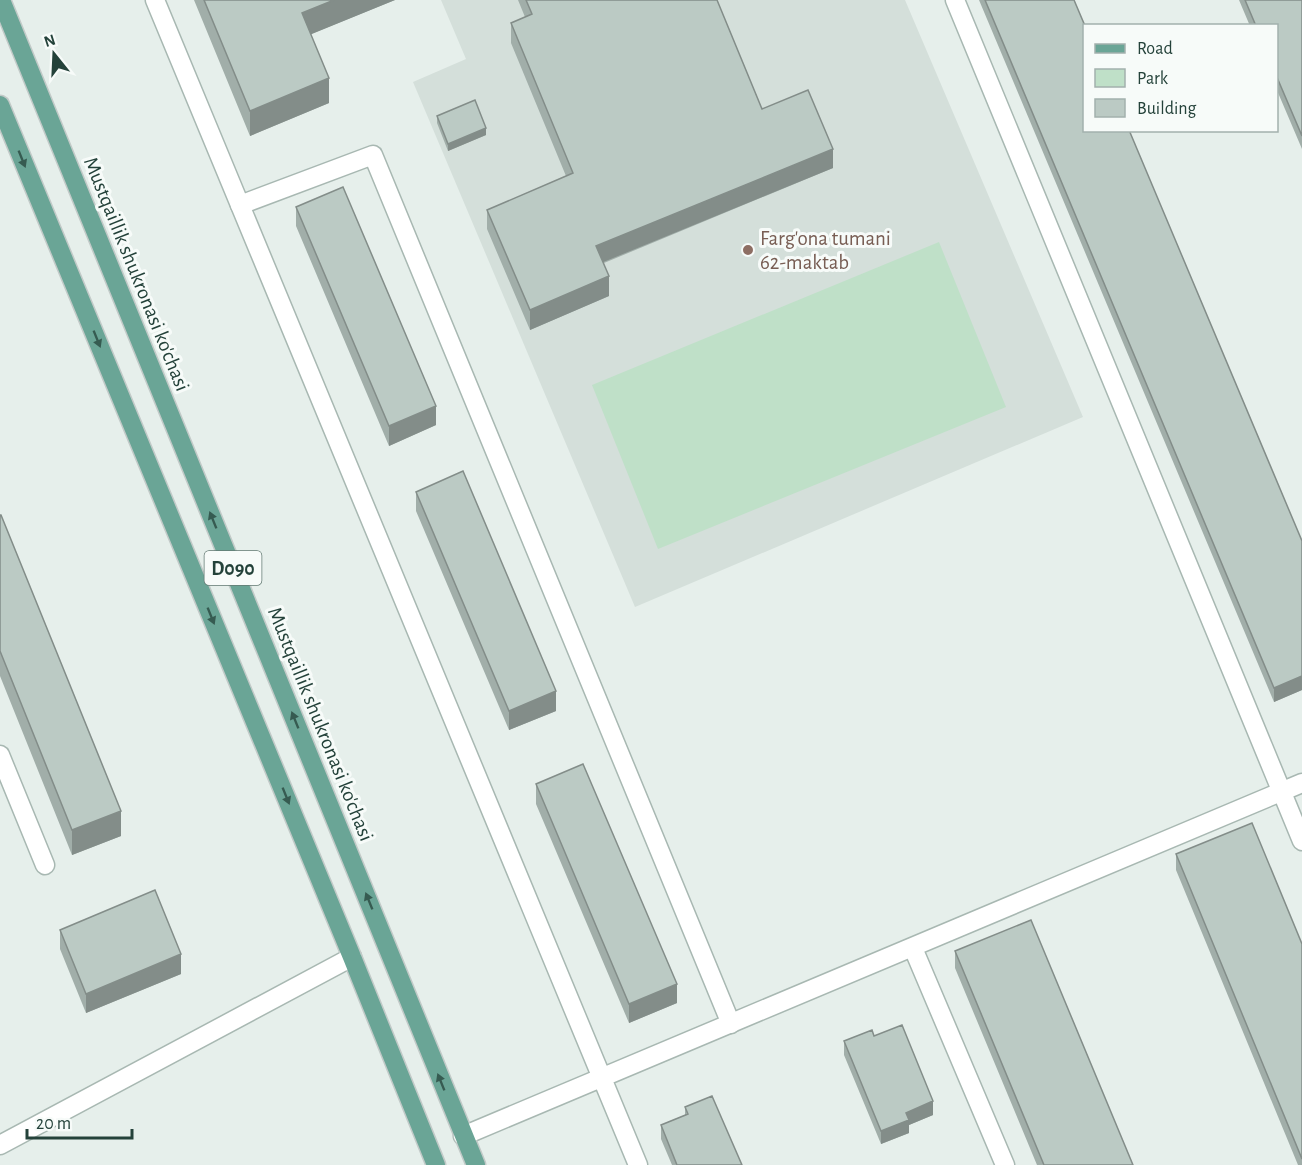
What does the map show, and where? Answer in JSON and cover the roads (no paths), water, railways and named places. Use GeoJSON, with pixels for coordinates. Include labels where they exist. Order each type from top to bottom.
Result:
{"type":"FeatureCollection","features":[{"type":"Feature","properties":{"kind":"main road","name":"Mustqaillik shukronasi ko'chasi"},"geometry":{"type":"LineString","coordinates":[[1,0],[476,1165]]}},
{"type":"Feature","properties":{"kind":"main road","name":"D090"},"geometry":{"type":"LineString","coordinates":[[0,105],[436,1165]]}},
{"type":"Feature","properties":{"kind":"street"},"geometry":{"type":"LineString","coordinates":[[155,0],[638,1165]]}},
{"type":"Feature","properties":{"kind":"street"},"geometry":{"type":"LineString","coordinates":[[955,0],[1302,841]]}},
{"type":"Feature","properties":{"kind":"street"},"geometry":{"type":"LineString","coordinates":[[240,205],[373,155],[730,1024]]}},
{"type":"Feature","properties":{"kind":"street"},"geometry":{"type":"LineString","coordinates":[[0,755],[45,865]]}},
{"type":"Feature","properties":{"kind":"street"},"geometry":{"type":"LineString","coordinates":[[463,1136],[1302,783]]}},
{"type":"Feature","properties":{"kind":"street"},"geometry":{"type":"LineString","coordinates":[[913,948],[1005,1165]]}},
{"type":"Feature","properties":{"kind":"street"},"geometry":{"type":"LineString","coordinates":[[0,1145],[352,957]]}},
{"type":"Feature","properties":{"kind":"place","name":"Farg'ona tumani 62-maktab"},"geometry":{"type":"Point","coordinates":[748,250]}}]}
